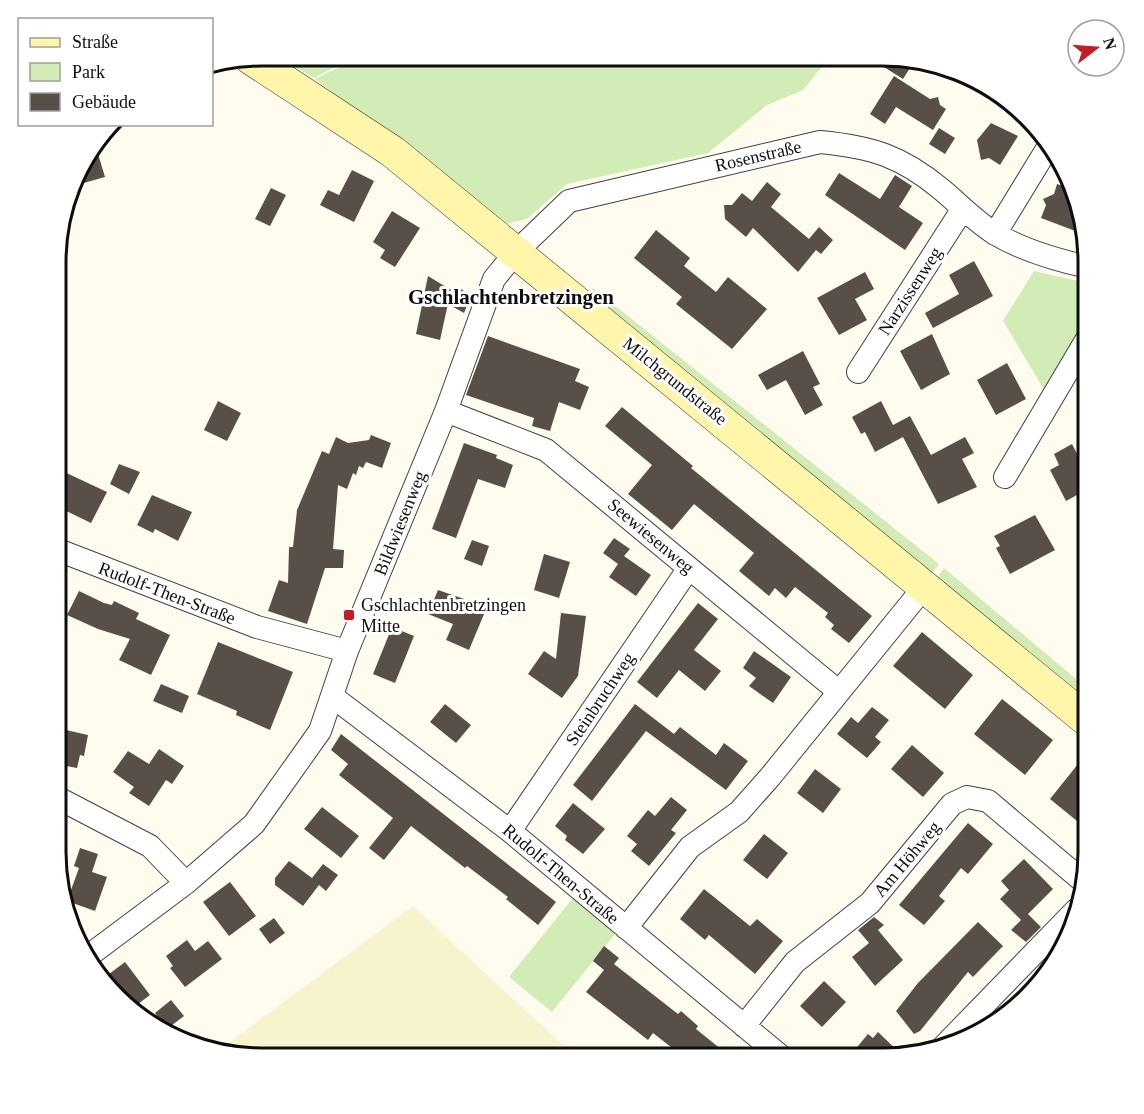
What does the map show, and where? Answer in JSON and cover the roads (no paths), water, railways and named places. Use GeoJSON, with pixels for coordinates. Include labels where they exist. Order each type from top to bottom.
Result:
{"type":"FeatureCollection","features":[{"type":"Feature","properties":{"kind":"street","name":"Milchgrundstraße"},"geometry":{"type":"LineString","coordinates":[[262,66],[393,152],[518,251],[1078,713]]}},
{"type":"Feature","properties":{"kind":"street","name":"Rosenstraße"},"geometry":{"type":"LineString","coordinates":[[518,251],[569,201],[820,142],[861,146],[898,160],[942,190],[962,210],[995,234],[1052,259],[1078,265]]}},
{"type":"Feature","properties":{"kind":"street"},"geometry":{"type":"LineString","coordinates":[[995,234],[1045,153]]}},
{"type":"Feature","properties":{"kind":"street","name":"Narzissenweg"},"geometry":{"type":"LineString","coordinates":[[858,372],[962,210]]}},
{"type":"Feature","properties":{"kind":"street","name":"Bildwiesenweg"},"geometry":{"type":"LineString","coordinates":[[94,952],[186,883],[254,825],[320,731],[348,651],[446,411],[494,279],[518,251]]}},
{"type":"Feature","properties":{"kind":"street"},"geometry":{"type":"LineString","coordinates":[[1005,477],[1078,354]]}},
{"type":"Feature","properties":{"kind":"street","name":"Seewiesenweg"},"geometry":{"type":"LineString","coordinates":[[446,411],[546,450],[838,691]]}},
{"type":"Feature","properties":{"kind":"street","name":"Rudolf-Then-Straße"},"geometry":{"type":"LineString","coordinates":[[66,553],[257,627],[348,651]]}},
{"type":"Feature","properties":{"kind":"street","name":"Steinbruchweg"},"geometry":{"type":"LineString","coordinates":[[510,831],[689,568]]}},
{"type":"Feature","properties":{"kind":"street"},"geometry":{"type":"LineString","coordinates":[[626,928],[690,847],[739,812],[925,586]]}},
{"type":"Feature","properties":{"kind":"street","name":"Rudolf-Then-Straße"},"geometry":{"type":"LineString","coordinates":[[333,697],[510,831],[771,1048]]}},
{"type":"Feature","properties":{"kind":"street","name":"Am Höhweg"},"geometry":{"type":"LineString","coordinates":[[744,1026],[795,962],[870,903],[952,804],[967,797],[988,801],[1076,875]]}},
{"type":"Feature","properties":{"kind":"street"},"geometry":{"type":"LineString","coordinates":[[66,802],[150,846],[186,883]]}},
{"type":"Feature","properties":{"kind":"street"},"geometry":{"type":"LineString","coordinates":[[957,1033],[1065,921]]}},
{"type":"Feature","properties":{"kind":"place","name":"Gschlachtenbretzingen Mitte"},"geometry":{"type":"Point","coordinates":[349,615]}},
{"type":"Feature","properties":{"kind":"district","name":"Gschlachtenbretzingen"},"geometry":{"type":"Point","coordinates":[511,297]}}]}
